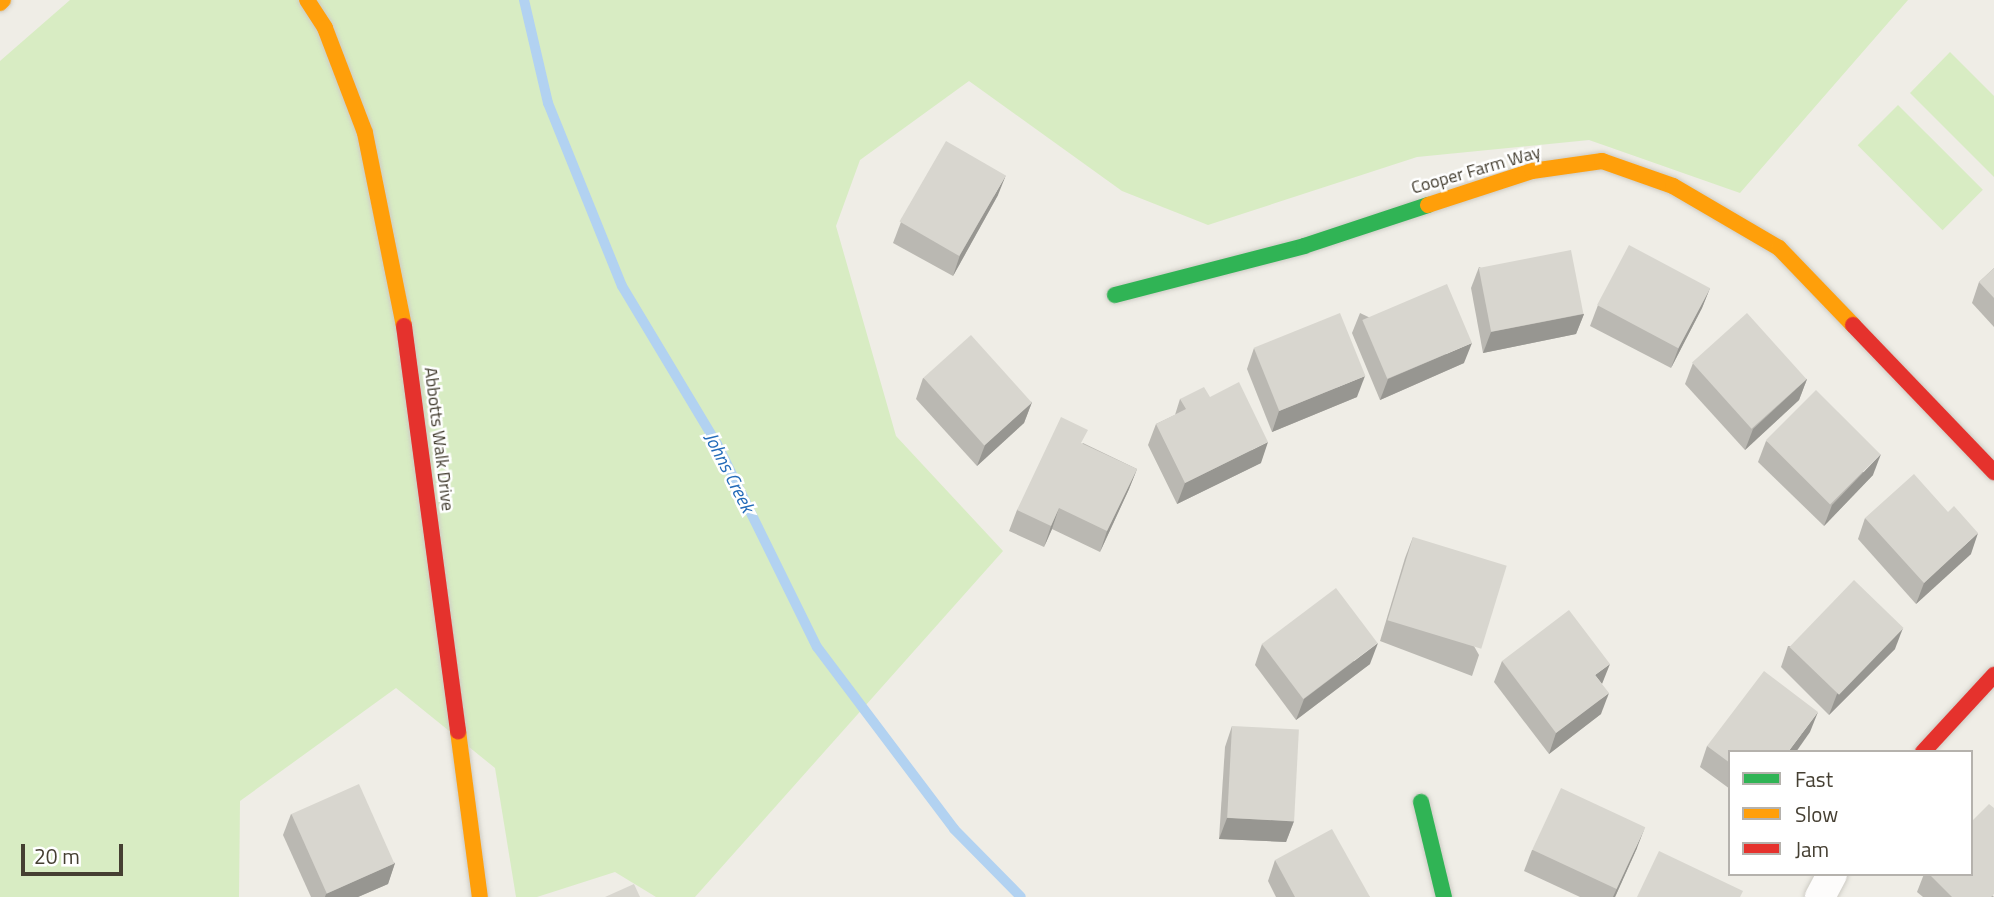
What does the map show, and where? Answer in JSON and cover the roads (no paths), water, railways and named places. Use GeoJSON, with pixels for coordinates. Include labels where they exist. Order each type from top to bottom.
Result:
{"type":"FeatureCollection","features":[{"type":"Feature","properties":{"kind":"street","name":"Abbotts Walk Drive"},"geometry":{"type":"LineString","coordinates":[[307,0],[325,29],[365,133],[404,323],[480,897]]}},
{"type":"Feature","properties":{"kind":"street","name":"Cooper Farm Way"},"geometry":{"type":"LineString","coordinates":[[1115,295],[1304,246],[1532,171],[1602,161],[1673,186],[1779,248],[1994,472]]}},
{"type":"Feature","properties":{"kind":"street"},"geometry":{"type":"LineString","coordinates":[[1925,750],[1994,675]]}},
{"type":"Feature","properties":{"kind":"street"},"geometry":{"type":"LineString","coordinates":[[1421,802],[1444,897]]}},
{"type":"Feature","properties":{"kind":"street"},"geometry":{"type":"LineString","coordinates":[[1820,897],[1831,876]]}},
{"type":"Feature","properties":{"kind":"waterway","name":"Johns Creek"},"geometry":{"type":"LineString","coordinates":[[524,0],[548,103],[622,286],[717,444],[817,647],[954,829],[1021,897]]}}]}
